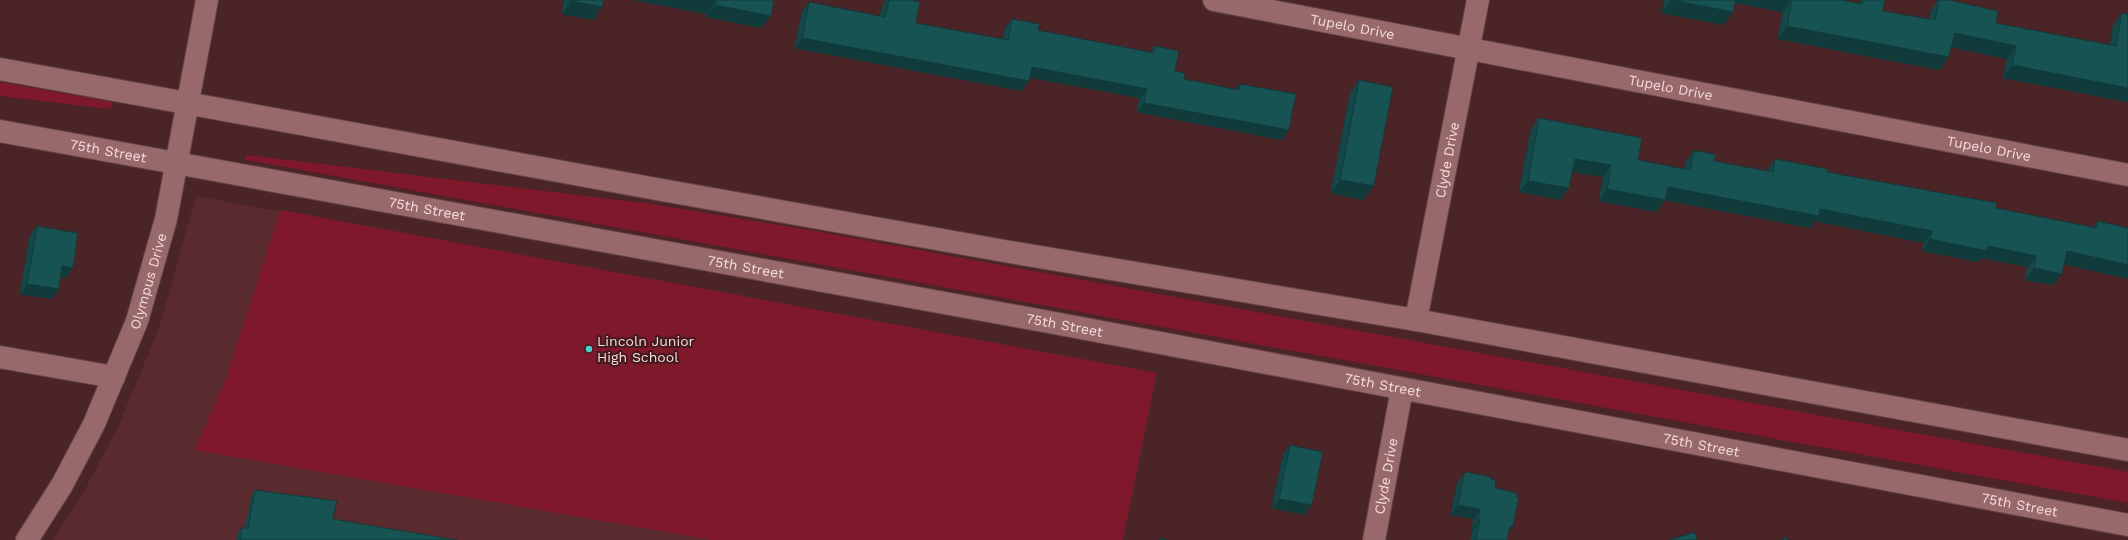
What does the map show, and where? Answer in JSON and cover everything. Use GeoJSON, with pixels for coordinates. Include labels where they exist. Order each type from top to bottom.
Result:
{"type":"FeatureCollection","features":[{"type":"Feature","properties":{"kind":"main road","name":"Olympus Drive"},"geometry":{"type":"LineString","coordinates":[[27,540],[62,485],[94,424],[137,321],[166,219],[207,0]]}},
{"type":"Feature","properties":{"kind":"main road","name":"Tupelo Drive"},"geometry":{"type":"LineString","coordinates":[[1214,0],[2128,175]]}},
{"type":"Feature","properties":{"kind":"main road","name":"Clyde Drive"},"geometry":{"type":"LineString","coordinates":[[1416,320],[1478,0]]}},
{"type":"Feature","properties":{"kind":"main road"},"geometry":{"type":"LineString","coordinates":[[0,69],[995,249],[1416,320],[2128,450]]}},
{"type":"Feature","properties":{"kind":"main road","name":"75th Street"},"geometry":{"type":"LineString","coordinates":[[0,130],[176,164],[500,221],[2128,524]]}},
{"type":"Feature","properties":{"kind":"main road"},"geometry":{"type":"LineString","coordinates":[[0,357],[114,377]]}},
{"type":"Feature","properties":{"kind":"main road","name":"Clyde Drive"},"geometry":{"type":"LineString","coordinates":[[1374,540],[1402,389]]}},
{"type":"Feature","properties":{"kind":"shaded area"},"geometry":{"type":"Polygon","coordinates":[[[0,82],[112,102],[112,106],[109,109],[0,96],[0,82]]]}},
{"type":"Feature","properties":{"kind":"shaded area"},"geometry":{"type":"Polygon","coordinates":[[[247,155],[652,204],[810,230],[2128,472],[2128,503],[247,160],[245,158],[247,155]]]}},
{"type":"Feature","properties":{"kind":"shaded area","name":"Lincoln Junior High School"},"geometry":{"type":"Polygon","coordinates":[[[196,196],[1157,373],[1123,540],[53,540],[81,497],[119,425],[160,325],[196,196]]]}},
{"type":"Feature","properties":{"kind":"shaded area","name":"Lincoln Junior High School"},"geometry":{"type":"Polygon","coordinates":[[[281,210],[1157,373],[1123,540],[713,540],[195,450],[226,380],[281,210]]]}},
{"type":"Feature","properties":{"kind":"building"},"geometry":{"type":"Polygon","coordinates":[[[571,0],[604,0],[602,7],[571,0]]]}},
{"type":"Feature","properties":{"kind":"building"},"geometry":{"type":"Polygon","coordinates":[[[708,0],[774,0],[771,16],[715,5],[716,1],[708,0]]]}},
{"type":"Feature","properties":{"kind":"building"},"geometry":{"type":"Polygon","coordinates":[[[889,0],[912,0],[920,2],[916,23],[1008,40],[1012,19],[1040,24],[1038,30],[1154,53],[1155,46],[1179,51],[1175,71],[1185,73],[1184,79],[1239,90],[1240,84],[1296,94],[1289,130],[1144,103],[1147,89],[1032,67],[1029,81],[802,38],[809,2],[885,17],[889,0]]]}},
{"type":"Feature","properties":{"kind":"building"},"geometry":{"type":"Polygon","coordinates":[[[1671,0],[1736,0],[1733,12],[1671,0]]]}},
{"type":"Feature","properties":{"kind":"building"},"geometry":{"type":"Polygon","coordinates":[[[1792,0],[1842,0],[1862,4],[1863,0],[1885,0],[1883,11],[1935,20],[1939,0],[1949,0],[1998,11],[1996,23],[2116,46],[2122,13],[2128,14],[2128,88],[2012,65],[2016,46],[1955,33],[1949,57],[1787,26],[1792,0]]]}},
{"type":"Feature","properties":{"kind":"building"},"geometry":{"type":"Polygon","coordinates":[[[1359,80],[1393,87],[1374,186],[1340,180],[1359,80]]]}},
{"type":"Feature","properties":{"kind":"building"},"geometry":{"type":"Polygon","coordinates":[[[1539,118],[1642,138],[1638,160],[1690,170],[1694,150],[1716,155],[1714,161],[1773,172],[1775,159],[1828,169],[1827,172],[1997,203],[1996,208],[2097,228],[2098,221],[2128,228],[2128,265],[2067,251],[2062,274],[2034,268],[2036,256],[1988,246],[1987,251],[1930,239],[1932,231],[1820,209],[1819,216],[1668,187],[1665,200],[1607,189],[1611,165],[1575,159],[1569,188],[1528,181],[1539,118]]]}},
{"type":"Feature","properties":{"kind":"building"},"geometry":{"type":"Polygon","coordinates":[[[37,226],[78,233],[73,268],[62,266],[59,289],[27,284],[37,226]]]}},
{"type":"Feature","properties":{"kind":"building"},"geometry":{"type":"Polygon","coordinates":[[[1290,445],[1323,452],[1312,505],[1279,499],[1290,445]]]}},
{"type":"Feature","properties":{"kind":"building"},"geometry":{"type":"Polygon","coordinates":[[[1467,472],[1491,477],[1491,479],[1496,480],[1495,488],[1517,493],[1516,497],[1519,497],[1513,527],[1510,526],[1507,540],[1476,540],[1480,520],[1478,520],[1480,509],[1458,505],[1464,474],[1467,472]]]}},
{"type":"Feature","properties":{"kind":"building"},"geometry":{"type":"Polygon","coordinates":[[[255,490],[337,501],[333,519],[457,540],[240,540],[242,528],[248,528],[255,490]]]}},
{"type":"Feature","properties":{"kind":"building"},"geometry":{"type":"Polygon","coordinates":[[[1695,532],[1697,540],[1669,540],[1695,532]]]}},
{"type":"Feature","properties":{"kind":"building"},"geometry":{"type":"Polygon","coordinates":[[[1785,537],[1789,540],[1782,540],[1785,537]]]}},
{"type":"Feature","properties":{"kind":"place","name":"Lincoln Junior High School"},"geometry":{"type":"Point","coordinates":[589,349]}}]}
